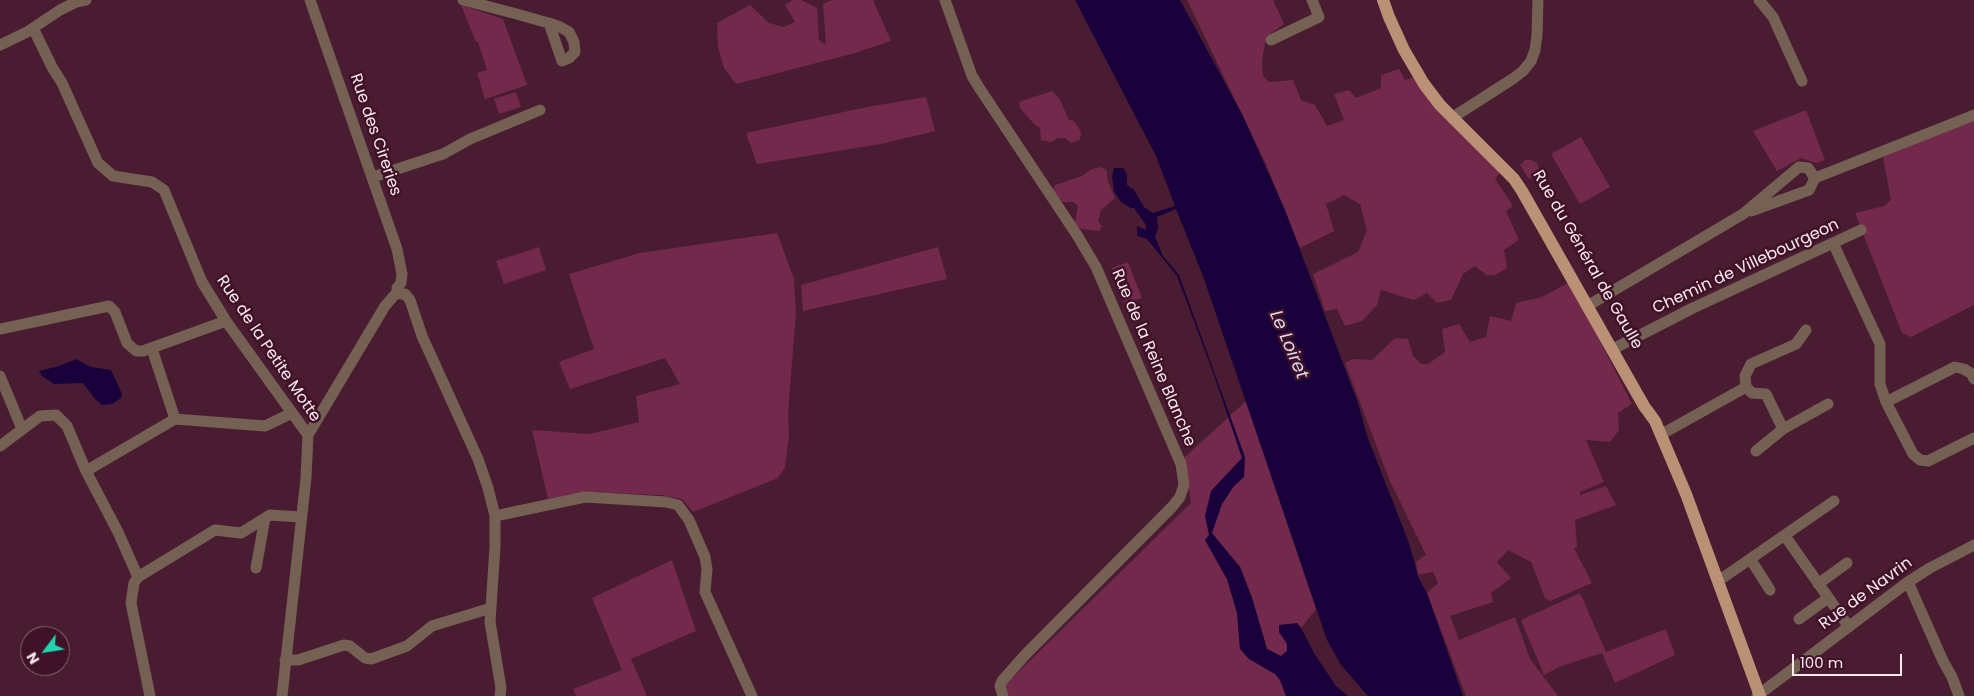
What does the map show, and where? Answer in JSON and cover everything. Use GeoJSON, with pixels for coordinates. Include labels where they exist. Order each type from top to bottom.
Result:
{"type":"FeatureCollection","features":[{"type":"Feature","properties":{"kind":"main road","name":"Rue du Général de Gaulle"},"geometry":{"type":"LineString","coordinates":[[1385,4],[1389,17],[1415,70],[1440,105],[1520,176],[1615,348],[1650,403],[1655,421],[1686,494],[1759,696]]}},
{"type":"Feature","properties":{"kind":"street"},"geometry":{"type":"LineString","coordinates":[[0,45],[33,28],[60,10],[76,2],[86,0]]}},
{"type":"Feature","properties":{"kind":"street","name":"Rue des Cireries"},"geometry":{"type":"LineString","coordinates":[[310,0],[397,248],[402,274],[401,289],[410,300],[422,336],[478,458],[488,488],[495,516],[490,622],[501,688],[500,696]]}},
{"type":"Feature","properties":{"kind":"street"},"geometry":{"type":"LineString","coordinates":[[463,0],[549,23]]}},
{"type":"Feature","properties":{"kind":"street","name":"Rue de la Reine Blanche"},"geometry":{"type":"LineString","coordinates":[[945,0],[972,76],[1096,267],[1181,464],[1184,485],[1180,497],[1172,507],[1025,655],[1002,681],[1000,686],[1002,696]]}},
{"type":"Feature","properties":{"kind":"street"},"geometry":{"type":"LineString","coordinates":[[1271,40],[1319,17],[1312,0]]}},
{"type":"Feature","properties":{"kind":"street"},"geometry":{"type":"LineString","coordinates":[[1454,118],[1514,78],[1531,61],[1538,35],[1538,0]]}},
{"type":"Feature","properties":{"kind":"street"},"geometry":{"type":"LineString","coordinates":[[1759,0],[1773,17],[1802,81]]}},
{"type":"Feature","properties":{"kind":"street","name":"Rue de la Petite Motte"},"geometry":{"type":"LineString","coordinates":[[33,28],[62,83],[98,163],[113,176],[152,182],[159,185],[167,194],[196,270],[226,321],[308,435],[306,478],[282,696]]}},
{"type":"Feature","properties":{"kind":"street"},"geometry":{"type":"LineString","coordinates":[[373,176],[442,154],[470,139],[540,110]]}},
{"type":"Feature","properties":{"kind":"street"},"geometry":{"type":"LineString","coordinates":[[1743,214],[1809,190],[1815,178],[1974,115]]}},
{"type":"Feature","properties":{"kind":"street"},"geometry":{"type":"LineString","coordinates":[[1591,304],[1743,214],[1800,167],[1808,168],[1815,178]]}},
{"type":"Feature","properties":{"kind":"street","name":"Chemin de Villebourgeon"},"geometry":{"type":"LineString","coordinates":[[1615,348],[1692,308],[1861,230]]}},
{"type":"Feature","properties":{"kind":"street"},"geometry":{"type":"LineString","coordinates":[[1834,243],[1880,344],[1880,384],[1886,402],[1912,454],[1920,460],[1928,461],[1974,438]]}},
{"type":"Feature","properties":{"kind":"street"},"geometry":{"type":"LineString","coordinates":[[308,435],[385,306],[401,289]]}},
{"type":"Feature","properties":{"kind":"street"},"geometry":{"type":"LineString","coordinates":[[0,329],[109,306],[115,312],[127,343],[136,351],[152,349],[226,321]]}},
{"type":"Feature","properties":{"kind":"street"},"geometry":{"type":"LineString","coordinates":[[1784,430],[1766,394],[1752,393],[1746,387],[1745,376],[1751,364],[1796,344],[1806,330]]}},
{"type":"Feature","properties":{"kind":"street"},"geometry":{"type":"LineString","coordinates":[[152,349],[175,419]]}},
{"type":"Feature","properties":{"kind":"street"},"geometry":{"type":"LineString","coordinates":[[1886,402],[1955,367],[1964,368],[1974,378]]}},
{"type":"Feature","properties":{"kind":"street"},"geometry":{"type":"LineString","coordinates":[[0,376],[22,429]]}},
{"type":"Feature","properties":{"kind":"street"},"geometry":{"type":"LineString","coordinates":[[1662,434],[1746,387]]}},
{"type":"Feature","properties":{"kind":"street"},"geometry":{"type":"LineString","coordinates":[[1756,451],[1784,430],[1828,404]]}},
{"type":"Feature","properties":{"kind":"street"},"geometry":{"type":"LineString","coordinates":[[86,471],[175,419],[265,426],[292,413]]}},
{"type":"Feature","properties":{"kind":"street"},"geometry":{"type":"LineString","coordinates":[[0,446],[40,416],[56,415],[67,426],[86,471],[114,524],[138,577]]}},
{"type":"Feature","properties":{"kind":"street"},"geometry":{"type":"LineString","coordinates":[[495,516],[584,497],[666,502],[678,505],[689,520],[705,557],[707,569],[705,592],[752,696]]}},
{"type":"Feature","properties":{"kind":"street"},"geometry":{"type":"LineString","coordinates":[[1724,577],[1834,501]]}},
{"type":"Feature","properties":{"kind":"street"},"geometry":{"type":"LineString","coordinates":[[150,696],[131,603],[134,583],[138,577],[214,530],[241,533],[265,518],[275,515],[301,517]]}},
{"type":"Feature","properties":{"kind":"street"},"geometry":{"type":"LineString","coordinates":[[256,568],[265,518]]}},
{"type":"Feature","properties":{"kind":"street"},"geometry":{"type":"LineString","coordinates":[[1785,536],[1849,627]]}},
{"type":"Feature","properties":{"kind":"street","name":"Rue de Navrin"},"geometry":{"type":"LineString","coordinates":[[1759,696],[1908,582],[1930,568],[1974,546]]}},
{"type":"Feature","properties":{"kind":"street"},"geometry":{"type":"LineString","coordinates":[[1751,560],[1770,590]]}},
{"type":"Feature","properties":{"kind":"street"},"geometry":{"type":"LineString","coordinates":[[1818,584],[1848,563]]}},
{"type":"Feature","properties":{"kind":"street"},"geometry":{"type":"LineString","coordinates":[[1908,582],[1959,696]]}},
{"type":"Feature","properties":{"kind":"street"},"geometry":{"type":"LineString","coordinates":[[1799,619],[1828,598]]}},
{"type":"Feature","properties":{"kind":"street"},"geometry":{"type":"LineString","coordinates":[[285,660],[298,660],[344,645],[350,646],[365,658],[371,659],[407,646],[432,626],[490,608]]}},
{"type":"Feature","properties":{"kind":"shaded area"},"geometry":{"type":"Polygon","coordinates":[[[793,0],[801,0],[817,8],[819,40],[826,45],[823,4],[832,0],[873,0],[891,41],[855,53],[736,84],[724,68],[718,48],[717,23],[750,5],[769,23],[784,27],[795,22],[785,5],[793,0]]]}},
{"type":"Feature","properties":{"kind":"shaded area"},"geometry":{"type":"Polygon","coordinates":[[[1187,0],[1273,0],[1284,24],[1266,37],[1262,61],[1263,76],[1269,82],[1293,80],[1301,100],[1315,105],[1327,126],[1344,120],[1334,94],[1349,90],[1356,98],[1381,88],[1381,75],[1399,69],[1405,80],[1414,77],[1501,172],[1495,179],[1513,206],[1506,211],[1519,240],[1504,250],[1507,268],[1495,275],[1487,275],[1475,266],[1463,274],[1451,300],[1437,303],[1427,293],[1414,300],[1381,290],[1377,305],[1362,321],[1345,326],[1337,309],[1325,311],[1313,274],[1358,252],[1367,230],[1360,204],[1344,195],[1326,204],[1334,231],[1300,248],[1266,164],[1187,0]]]}},
{"type":"Feature","properties":{"kind":"shaded area"},"geometry":{"type":"Polygon","coordinates":[[[461,5],[503,19],[527,85],[485,99],[477,73],[487,70],[478,42],[476,42],[461,5]]]}},
{"type":"Feature","properties":{"kind":"shaded area"},"geometry":{"type":"Polygon","coordinates":[[[1052,91],[1059,98],[1069,120],[1074,121],[1081,132],[1080,140],[1071,143],[1065,138],[1058,138],[1051,142],[1041,140],[1040,128],[1020,108],[1019,102],[1052,91]]]}},
{"type":"Feature","properties":{"kind":"shaded area"},"geometry":{"type":"Polygon","coordinates":[[[516,92],[521,107],[499,114],[494,99],[516,92]]]}},
{"type":"Feature","properties":{"kind":"shaded area"},"geometry":{"type":"Polygon","coordinates":[[[926,97],[935,131],[881,144],[757,164],[746,133],[867,107],[926,97]]]}},
{"type":"Feature","properties":{"kind":"shaded area"},"geometry":{"type":"Polygon","coordinates":[[[1806,110],[1825,160],[1816,163],[1801,158],[1777,171],[1753,131],[1806,110]]]}},
{"type":"Feature","properties":{"kind":"shaded area"},"geometry":{"type":"Polygon","coordinates":[[[1974,118],[1974,305],[1911,337],[1902,333],[1855,213],[1884,206],[1891,200],[1883,157],[1974,118]]]}},
{"type":"Feature","properties":{"kind":"shaded area"},"geometry":{"type":"Polygon","coordinates":[[[1581,137],[1610,187],[1580,204],[1551,154],[1581,137]]]}},
{"type":"Feature","properties":{"kind":"shaded area"},"geometry":{"type":"Polygon","coordinates":[[[1525,160],[1537,163],[1539,171],[1535,177],[1529,179],[1520,165],[1525,160]]]}},
{"type":"Feature","properties":{"kind":"shaded area"},"geometry":{"type":"Polygon","coordinates":[[[1101,167],[1107,171],[1107,179],[1115,198],[1101,210],[1098,221],[1102,226],[1099,231],[1081,229],[1075,223],[1078,206],[1073,202],[1063,202],[1053,194],[1052,190],[1055,185],[1101,167]]]}},
{"type":"Feature","properties":{"kind":"shaded area"},"geometry":{"type":"Polygon","coordinates":[[[777,233],[794,279],[796,311],[788,414],[789,435],[785,467],[778,478],[693,512],[682,499],[661,495],[584,492],[548,499],[532,430],[590,434],[639,422],[636,396],[680,384],[665,358],[570,389],[559,362],[594,349],[569,274],[640,253],[777,233]]]}},
{"type":"Feature","properties":{"kind":"shaded area"},"geometry":{"type":"Polygon","coordinates":[[[539,247],[546,270],[504,284],[496,261],[539,247]]]}},
{"type":"Feature","properties":{"kind":"shaded area"},"geometry":{"type":"Polygon","coordinates":[[[938,247],[947,279],[803,311],[801,285],[938,247]]]}},
{"type":"Feature","properties":{"kind":"shaded area"},"geometry":{"type":"Polygon","coordinates":[[[1128,262],[1142,298],[1125,304],[1112,268],[1128,262]]]}},
{"type":"Feature","properties":{"kind":"shaded area"},"geometry":{"type":"Polygon","coordinates":[[[1570,282],[1632,404],[1618,413],[1619,430],[1610,442],[1586,440],[1604,482],[1580,492],[1580,495],[1606,486],[1616,505],[1575,520],[1577,547],[1574,548],[1592,583],[1550,601],[1545,598],[1531,562],[1508,550],[1497,562],[1511,578],[1491,593],[1493,602],[1450,616],[1459,640],[1515,617],[1530,659],[1558,696],[1466,696],[1427,593],[1438,583],[1433,572],[1418,575],[1416,562],[1426,555],[1389,479],[1345,363],[1352,359],[1372,360],[1395,338],[1408,339],[1413,356],[1421,364],[1428,364],[1445,352],[1442,329],[1459,324],[1470,342],[1486,337],[1490,316],[1511,321],[1516,303],[1542,297],[1570,282]]]}},
{"type":"Feature","properties":{"kind":"shaded area"},"geometry":{"type":"Polygon","coordinates":[[[1246,401],[1316,609],[1301,628],[1297,623],[1279,632],[1288,644],[1287,651],[1281,656],[1267,649],[1252,598],[1240,566],[1205,540],[1227,579],[1237,613],[1240,649],[1249,659],[1275,674],[1280,680],[1286,696],[1007,696],[1002,688],[1191,503],[1184,458],[1246,401]]]}},
{"type":"Feature","properties":{"kind":"shaded area"},"geometry":{"type":"Polygon","coordinates":[[[672,560],[696,631],[631,659],[647,696],[576,696],[573,689],[622,670],[592,598],[672,560]]]}},
{"type":"Feature","properties":{"kind":"shaded area"},"geometry":{"type":"Polygon","coordinates":[[[1580,593],[1606,652],[1666,629],[1675,655],[1615,683],[1602,653],[1561,666],[1544,675],[1521,620],[1580,593]]]}},
{"type":"Feature","properties":{"kind":"water","name":"Le Loiret"},"geometry":{"type":"Polygon","coordinates":[[[1075,0],[1180,0],[1243,116],[1285,210],[1358,403],[1367,436],[1409,543],[1419,579],[1427,593],[1463,696],[1368,696],[1341,665],[1327,640],[1203,276],[1176,209],[1157,217],[1158,228],[1155,237],[1163,256],[1179,275],[1245,457],[1244,477],[1234,486],[1222,504],[1212,533],[1240,567],[1252,598],[1267,649],[1281,656],[1287,651],[1287,644],[1279,632],[1279,625],[1297,623],[1336,686],[1348,696],[1286,696],[1280,680],[1275,674],[1249,659],[1240,649],[1237,613],[1227,579],[1205,540],[1209,535],[1205,516],[1211,491],[1242,458],[1214,375],[1177,276],[1147,239],[1137,236],[1137,226],[1146,230],[1146,225],[1134,208],[1121,202],[1114,191],[1112,177],[1114,168],[1123,168],[1127,174],[1127,185],[1134,190],[1144,207],[1153,213],[1175,206],[1156,156],[1075,0]]]}},
{"type":"Feature","properties":{"kind":"water"},"geometry":{"type":"Polygon","coordinates":[[[76,359],[91,367],[111,370],[122,394],[121,398],[112,404],[102,405],[83,383],[54,384],[42,376],[39,371],[76,359]]]}}]}
